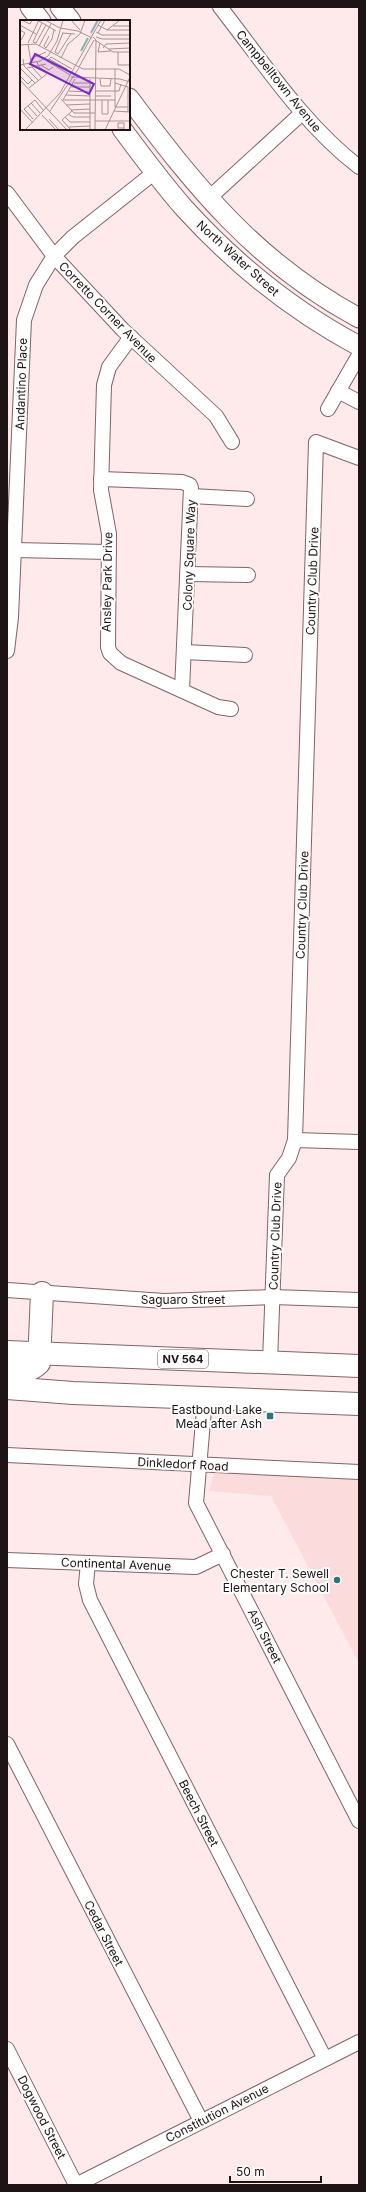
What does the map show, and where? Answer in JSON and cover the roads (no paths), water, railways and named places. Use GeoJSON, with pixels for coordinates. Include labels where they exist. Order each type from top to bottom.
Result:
{"type":"FeatureCollection","features":[{"type":"Feature","properties":{"kind":"main road"},"geometry":{"type":"LineString","coordinates":[[30,7],[40,20]]}},
{"type":"Feature","properties":{"kind":"main road"},"geometry":{"type":"LineString","coordinates":[[60,7],[70,20]]}},
{"type":"Feature","properties":{"kind":"main road","name":"North Water Street"},"geometry":{"type":"LineString","coordinates":[[130,99],[190,178],[238,230],[270,258],[299,280],[359,318]]}},
{"type":"Feature","properties":{"kind":"main road","name":"North Water Street"},"geometry":{"type":"LineString","coordinates":[[123,130],[155,172],[205,229],[248,270],[284,299],[359,346]]}},
{"type":"Feature","properties":{"kind":"main road"},"geometry":{"type":"LineString","coordinates":[[7,1370],[25,1372],[34,1369],[39,1364],[42,1293]]}},
{"type":"Feature","properties":{"kind":"main road","name":"NV 564"},"geometry":{"type":"LineString","coordinates":[[7,1352],[359,1366]]}},
{"type":"Feature","properties":{"kind":"main road"},"geometry":{"type":"LineString","coordinates":[[7,1388],[73,1393],[359,1404]]}},
{"type":"Feature","properties":{"kind":"street","name":"Campbelltown Avenue"},"geometry":{"type":"LineString","coordinates":[[220,7],[302,113],[335,147],[359,167]]}},
{"type":"Feature","properties":{"kind":"street"},"geometry":{"type":"LineString","coordinates":[[208,199],[302,113]]}},
{"type":"Feature","properties":{"kind":"street","name":"Andantino Place"},"geometry":{"type":"LineString","coordinates":[[7,651],[11,624],[14,550],[12,466],[24,320],[36,285],[54,256],[73,238],[155,172]]}},
{"type":"Feature","properties":{"kind":"street","name":"Corretto Corner Avenue"},"geometry":{"type":"LineString","coordinates":[[7,193],[54,256],[131,337],[216,416],[232,442]]}},
{"type":"Feature","properties":{"kind":"street","name":"Ansley Park Drive"},"geometry":{"type":"LineString","coordinates":[[131,337],[113,360],[106,374],[101,500],[110,534],[107,642],[110,653],[121,662],[218,707],[231,709]]}},
{"type":"Feature","properties":{"kind":"street"},"geometry":{"type":"LineString","coordinates":[[328,409],[359,355]]}},
{"type":"Feature","properties":{"kind":"street"},"geometry":{"type":"LineString","coordinates":[[338,391],[359,402]]}},
{"type":"Feature","properties":{"kind":"street","name":"Country Club Drive"},"geometry":{"type":"LineString","coordinates":[[270,1362],[277,1174],[289,1158],[295,1140],[316,442],[359,458]]}},
{"type":"Feature","properties":{"kind":"street","name":"Colony Square Way"},"geometry":{"type":"LineString","coordinates":[[101,479],[182,482],[190,485],[191,496],[185,652],[182,690]]}},
{"type":"Feature","properties":{"kind":"street"},"geometry":{"type":"LineString","coordinates":[[191,496],[247,499]]}},
{"type":"Feature","properties":{"kind":"street"},"geometry":{"type":"LineString","coordinates":[[14,550],[109,552]]}},
{"type":"Feature","properties":{"kind":"street"},"geometry":{"type":"LineString","coordinates":[[188,574],[248,575]]}},
{"type":"Feature","properties":{"kind":"street"},"geometry":{"type":"LineString","coordinates":[[185,652],[245,655]]}},
{"type":"Feature","properties":{"kind":"street"},"geometry":{"type":"LineString","coordinates":[[295,1140],[359,1142]]}},
{"type":"Feature","properties":{"kind":"street","name":"Saguaro Street"},"geometry":{"type":"LineString","coordinates":[[7,1290],[164,1300],[272,1297],[359,1300]]}},
{"type":"Feature","properties":{"kind":"street","name":"Ash Street"},"geometry":{"type":"LineString","coordinates":[[205,1398],[198,1465],[196,1503],[359,1821]]}},
{"type":"Feature","properties":{"kind":"street","name":"Dinkledorf Road"},"geometry":{"type":"LineString","coordinates":[[7,1455],[359,1472]]}},
{"type":"Feature","properties":{"kind":"street","name":"Continental Avenue"},"geometry":{"type":"LineString","coordinates":[[7,1560],[196,1567],[223,1554]]}},
{"type":"Feature","properties":{"kind":"street","name":"Beech Street"},"geometry":{"type":"LineString","coordinates":[[88,1563],[86,1584],[90,1600],[325,2059]]}},
{"type":"Feature","properties":{"kind":"street","name":"Cedar Street"},"geometry":{"type":"LineString","coordinates":[[7,1744],[201,2121]]}},
{"type":"Feature","properties":{"kind":"street","name":"Constitution Avenue"},"geometry":{"type":"LineString","coordinates":[[76,2185],[359,2042]]}},
{"type":"Feature","properties":{"kind":"street","name":"Dogwood Street"},"geometry":{"type":"LineString","coordinates":[[7,2049],[76,2185]]}},
{"type":"Feature","properties":{"kind":"place","name":"Eastbound Lake Mead after Ash"},"geometry":{"type":"Point","coordinates":[270,1416]}},
{"type":"Feature","properties":{"kind":"place","name":"Chester T. Sewell Elementary School"},"geometry":{"type":"Point","coordinates":[337,1580]}}]}
